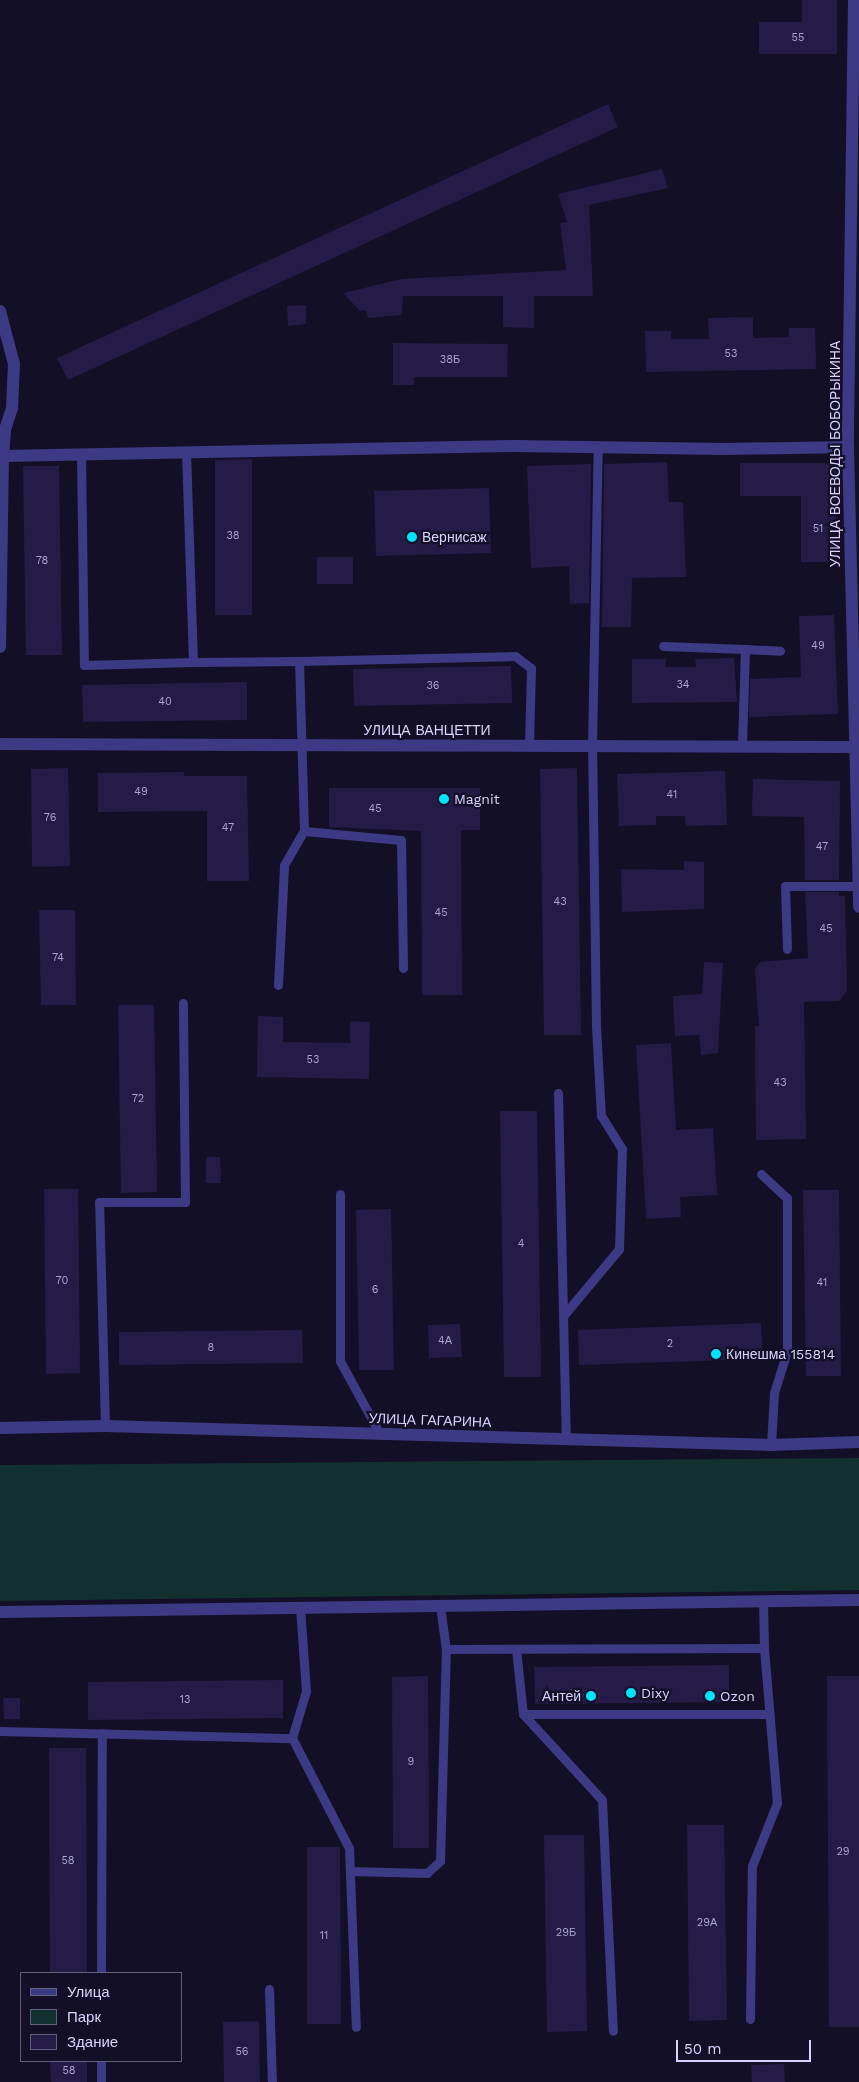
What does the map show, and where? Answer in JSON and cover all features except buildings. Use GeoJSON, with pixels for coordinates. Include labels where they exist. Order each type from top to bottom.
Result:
{"type":"FeatureCollection","features":[{"type":"Feature","properties":{"kind":"street","name":"УЛИЦА ВОЕВОДЫ БОБОРЫКИНА"},"geometry":{"type":"LineString","coordinates":[[854,0],[848,447],[859,907]]}},
{"type":"Feature","properties":{"kind":"street"},"geometry":{"type":"LineString","coordinates":[[0,311],[14,364],[12,408],[5,430],[2,455],[0,647]]}},
{"type":"Feature","properties":{"kind":"street"},"geometry":{"type":"LineString","coordinates":[[2,455],[598,447],[848,447]]}},
{"type":"Feature","properties":{"kind":"street","name":"УЛИЦА ВАНЦЕТТИ"},"geometry":{"type":"LineString","coordinates":[[0,744],[854,747]]}},
{"type":"Feature","properties":{"kind":"street","name":"УЛИЦА ГАГАРИНА"},"geometry":{"type":"LineString","coordinates":[[0,1428],[105,1426],[771,1445],[859,1442]]}},
{"type":"Feature","properties":{"kind":"street"},"geometry":{"type":"LineString","coordinates":[[0,1612],[859,1600]]}},
{"type":"Feature","properties":{"kind":"lane"},"geometry":{"type":"LineString","coordinates":[[563,1316],[619,1249],[622,1149],[601,1116],[596,1026],[592,746],[598,447]]}},
{"type":"Feature","properties":{"kind":"lane"},"geometry":{"type":"LineString","coordinates":[[186,453],[193,662]]}},
{"type":"Feature","properties":{"kind":"lane"},"geometry":{"type":"LineString","coordinates":[[81,455],[84,665],[515,656],[531,668],[529,746]]}},
{"type":"Feature","properties":{"kind":"lane"},"geometry":{"type":"LineString","coordinates":[[663,646],[780,651]]}},
{"type":"Feature","properties":{"kind":"lane"},"geometry":{"type":"LineString","coordinates":[[742,746],[745,649]]}},
{"type":"Feature","properties":{"kind":"lane"},"geometry":{"type":"LineString","coordinates":[[278,985],[284,865],[304,831],[303,745],[299,661]]}},
{"type":"Feature","properties":{"kind":"lane"},"geometry":{"type":"LineString","coordinates":[[304,831],[401,840],[404,968]]}},
{"type":"Feature","properties":{"kind":"lane"},"geometry":{"type":"LineString","coordinates":[[787,949],[785,886],[858,886]]}},
{"type":"Feature","properties":{"kind":"lane"},"geometry":{"type":"LineString","coordinates":[[105,1426],[99,1202],[185,1202],[183,1003]]}},
{"type":"Feature","properties":{"kind":"lane"},"geometry":{"type":"LineString","coordinates":[[558,1093],[566,1439]]}},
{"type":"Feature","properties":{"kind":"lane"},"geometry":{"type":"LineString","coordinates":[[761,1174],[787,1198],[787,1351],[774,1394],[771,1445]]}},
{"type":"Feature","properties":{"kind":"lane"},"geometry":{"type":"LineString","coordinates":[[340,1194],[340,1361],[380,1434]]}},
{"type":"Feature","properties":{"kind":"lane"},"geometry":{"type":"LineString","coordinates":[[750,2019],[752,1866],[777,1803],[764,1648],[763,1601]]}},
{"type":"Feature","properties":{"kind":"lane"},"geometry":{"type":"LineString","coordinates":[[350,1871],[427,1873],[440,1861],[446,1649],[440,1606]]}},
{"type":"Feature","properties":{"kind":"lane"},"geometry":{"type":"LineString","coordinates":[[300,1608],[306,1691],[292,1738],[349,1848],[356,2027]]}},
{"type":"Feature","properties":{"kind":"lane"},"geometry":{"type":"LineString","coordinates":[[446,1649],[764,1648]]}},
{"type":"Feature","properties":{"kind":"lane"},"geometry":{"type":"LineString","coordinates":[[516,1649],[523,1714],[602,1800],[613,2031]]}},
{"type":"Feature","properties":{"kind":"lane"},"geometry":{"type":"LineString","coordinates":[[523,1714],[769,1714]]}},
{"type":"Feature","properties":{"kind":"lane"},"geometry":{"type":"LineString","coordinates":[[0,1731],[292,1738]]}},
{"type":"Feature","properties":{"kind":"lane"},"geometry":{"type":"LineString","coordinates":[[101,1972],[102,1733]]}},
{"type":"Feature","properties":{"kind":"lane"},"geometry":{"type":"LineString","coordinates":[[270,1989],[272,2082]]}},
{"type":"Feature","properties":{"kind":"lane"},"geometry":{"type":"LineString","coordinates":[[101,2062],[101,2082]]}},
{"type":"Feature","properties":{"kind":"green space"},"geometry":{"type":"Polygon","coordinates":[[[859,1458],[859,1590],[0,1601],[0,1465],[859,1458]]]}},
{"type":"Feature","properties":{"kind":"place","name":"Вернисаж"},"geometry":{"type":"Point","coordinates":[412,537]}},
{"type":"Feature","properties":{"kind":"place","name":"Magnit"},"geometry":{"type":"Point","coordinates":[444,799]}},
{"type":"Feature","properties":{"kind":"place","name":"Кинешма 155814"},"geometry":{"type":"Point","coordinates":[716,1354]}},
{"type":"Feature","properties":{"kind":"place","name":"Dixy"},"geometry":{"type":"Point","coordinates":[631,1693]}},
{"type":"Feature","properties":{"kind":"place","name":"Антей"},"geometry":{"type":"Point","coordinates":[591,1696]}},
{"type":"Feature","properties":{"kind":"place","name":"Ozon"},"geometry":{"type":"Point","coordinates":[710,1696]}}]}
